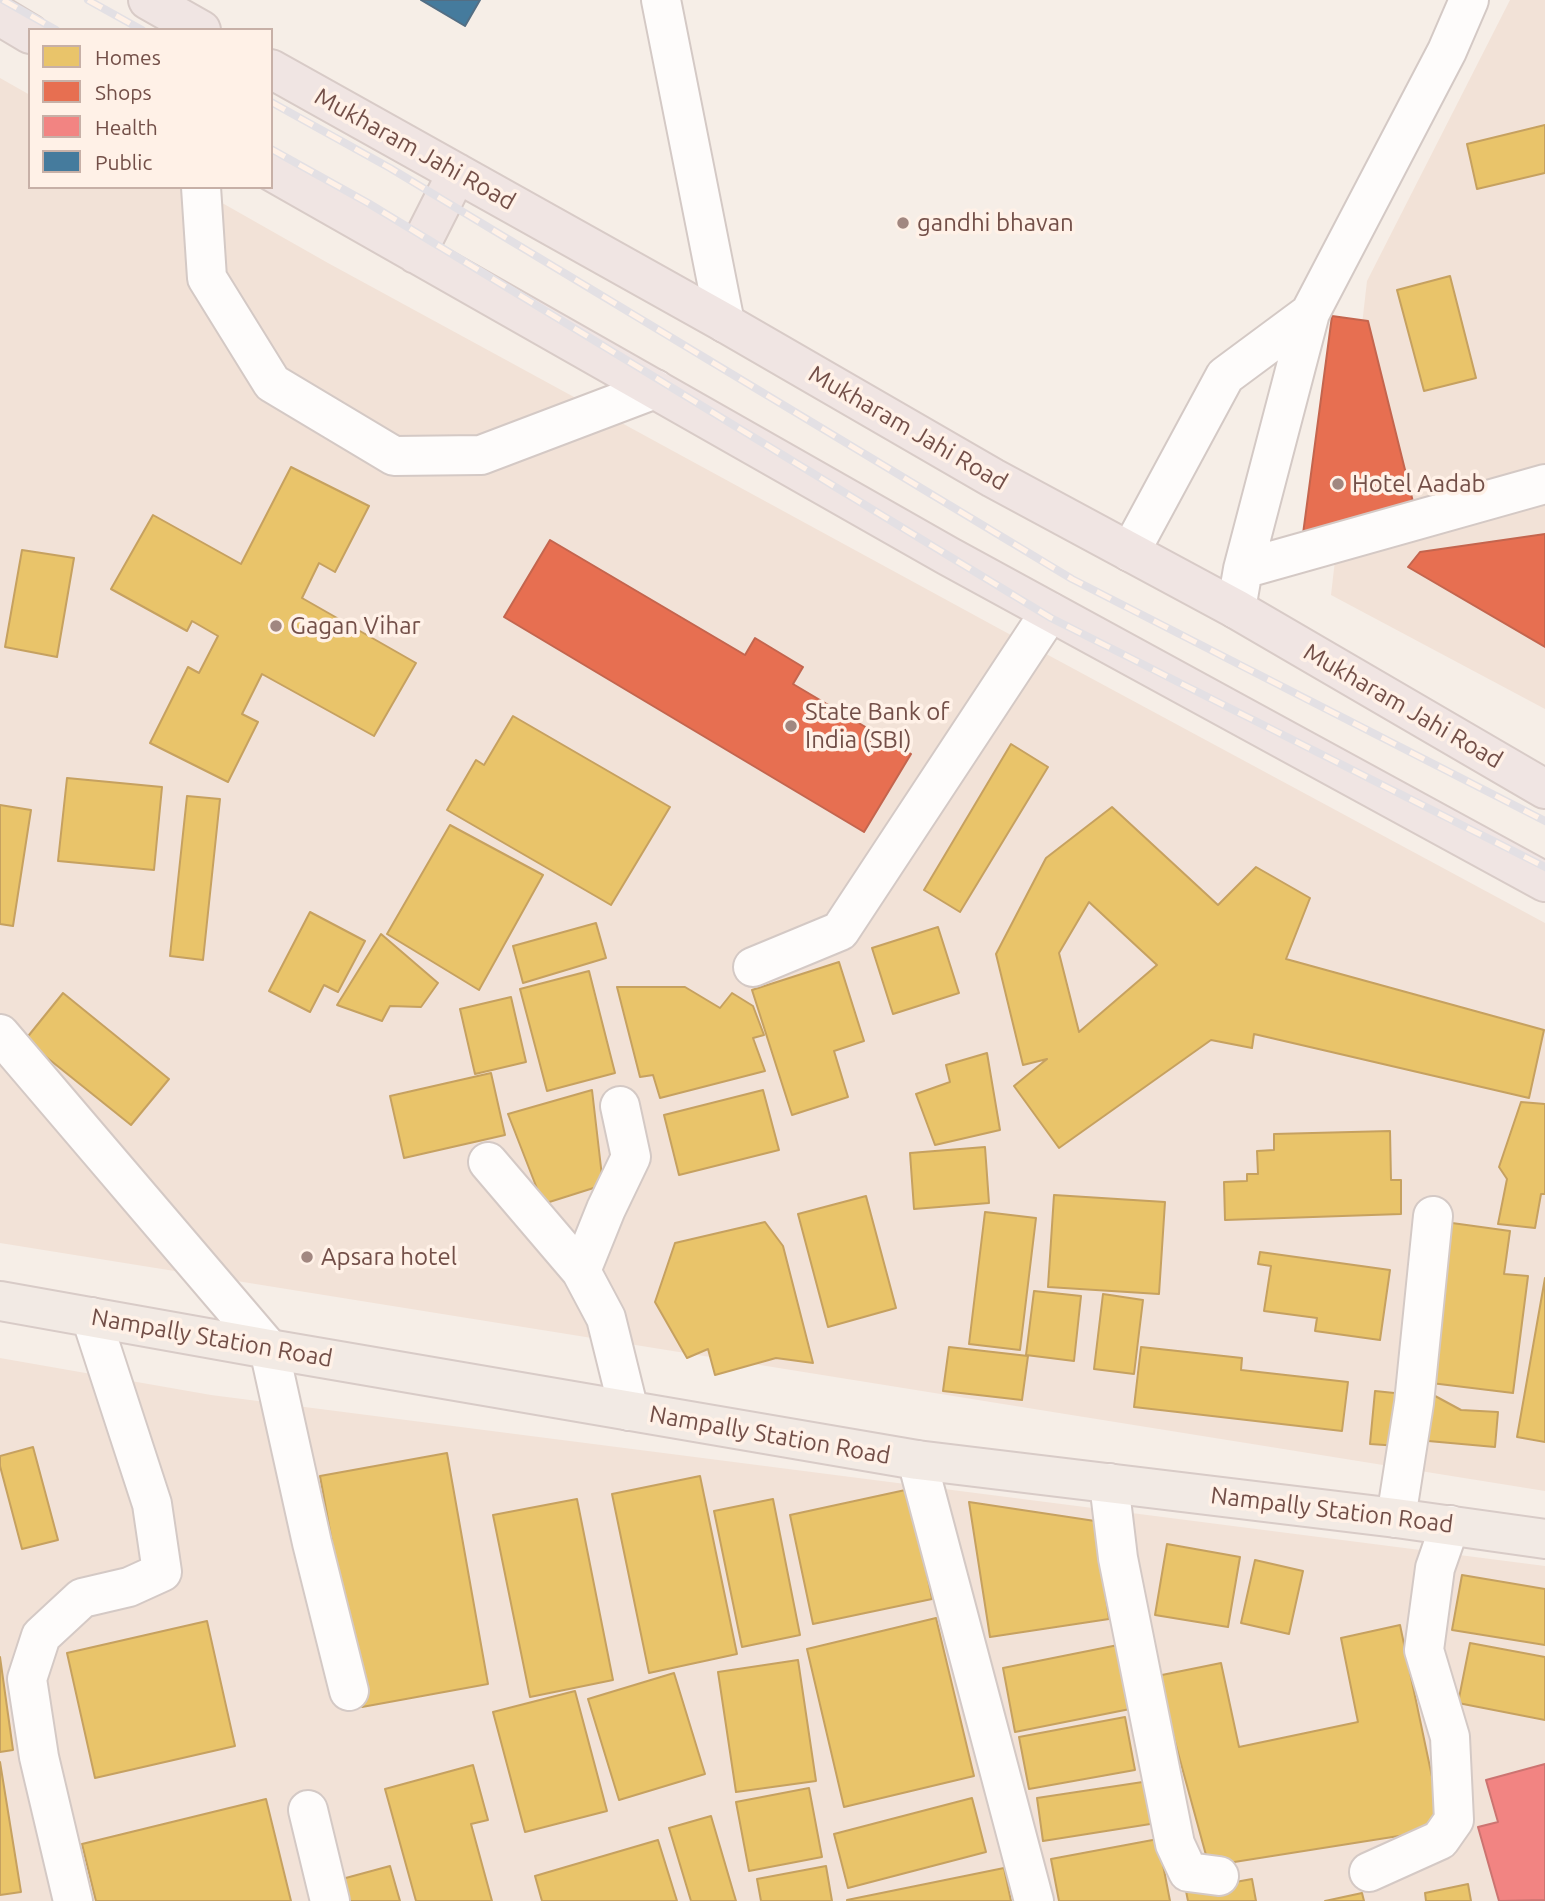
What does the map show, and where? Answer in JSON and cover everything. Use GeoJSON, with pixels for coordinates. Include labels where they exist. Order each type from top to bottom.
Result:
{"type":"FeatureCollection","features":[{"type":"Feature","properties":{"kind":"highway"},"geometry":{"type":"LineString","coordinates":[[148,0],[197,28]]}},
{"type":"Feature","properties":{"kind":"highway"},"geometry":{"type":"LineString","coordinates":[[0,16],[28,33]]}},
{"type":"Feature","properties":{"kind":"highway","name":"Mukharam Jahi Road"},"geometry":{"type":"LineString","coordinates":[[273,70],[725,323],[993,478],[1236,609],[1545,789]]}},
{"type":"Feature","properties":{"kind":"highway"},"geometry":{"type":"LineString","coordinates":[[273,172],[1050,612],[1545,882]]}},
{"type":"Feature","properties":{"kind":"highway"},"geometry":{"type":"LineString","coordinates":[[416,254],[457,173]]}},
{"type":"Feature","properties":{"kind":"main road","name":"Nampally Station Road"},"geometry":{"type":"LineString","coordinates":[[0,1301],[916,1460],[1450,1524],[1545,1539]]}},
{"type":"Feature","properties":{"kind":"street"},"geometry":{"type":"LineString","coordinates":[[662,0],[725,323]]}},
{"type":"Feature","properties":{"kind":"street"},"geometry":{"type":"LineString","coordinates":[[1236,609],[1243,569],[1310,313],[1447,51],[1469,0]]}},
{"type":"Feature","properties":{"kind":"street"},"geometry":{"type":"LineString","coordinates":[[201,189],[207,278],[272,383],[394,456],[481,455],[655,389]]}},
{"type":"Feature","properties":{"kind":"street"},"geometry":{"type":"LineString","coordinates":[[1130,552],[1225,376],[1310,313]]}},
{"type":"Feature","properties":{"kind":"street"},"geometry":{"type":"LineString","coordinates":[[1243,569],[1545,484]]}},
{"type":"Feature","properties":{"kind":"street"},"geometry":{"type":"LineString","coordinates":[[753,967],[840,931],[1050,612]]}},
{"type":"Feature","properties":{"kind":"street"},"geometry":{"type":"LineString","coordinates":[[0,1034],[269,1349],[312,1543],[349,1691]]}},
{"type":"Feature","properties":{"kind":"street"},"geometry":{"type":"LineString","coordinates":[[581,1271],[631,1157],[620,1107]]}},
{"type":"Feature","properties":{"kind":"street"},"geometry":{"type":"LineString","coordinates":[[488,1161],[581,1271],[606,1318],[629,1411]]}},
{"type":"Feature","properties":{"kind":"street"},"geometry":{"type":"LineString","coordinates":[[1396,1518],[1414,1402],[1433,1216]]}},
{"type":"Feature","properties":{"kind":"street"},"geometry":{"type":"LineString","coordinates":[[74,1901],[39,1757],[27,1679],[41,1636],[82,1598],[129,1587],[162,1572],[152,1504],[92,1317]]}},
{"type":"Feature","properties":{"kind":"street"},"geometry":{"type":"LineString","coordinates":[[916,1460],[1034,1901]]}},
{"type":"Feature","properties":{"kind":"street"},"geometry":{"type":"LineString","coordinates":[[1110,1483],[1118,1558],[1175,1844],[1188,1872],[1219,1876]]}},
{"type":"Feature","properties":{"kind":"street"},"geometry":{"type":"LineString","coordinates":[[1369,1872],[1440,1840],[1454,1819],[1450,1737],[1424,1650],[1435,1568],[1450,1524]]}},
{"type":"Feature","properties":{"kind":"street"},"geometry":{"type":"LineString","coordinates":[[308,1810],[330,1901]]}},
{"type":"Feature","properties":{"kind":"shaded area"},"geometry":{"type":"Polygon","coordinates":[[[1510,0],[1545,0],[1545,709],[1331,595],[1367,281],[1510,0]]]}},
{"type":"Feature","properties":{"kind":"shaded area"},"geometry":{"type":"Polygon","coordinates":[[[0,78],[28,94],[28,189],[198,189],[328,263],[998,628],[1545,923],[1545,1491],[0,1243],[0,78]]]}},
{"type":"Feature","properties":{"kind":"shaded area"},"geometry":{"type":"Polygon","coordinates":[[[0,1358],[211,1395],[1545,1566],[1545,1901],[0,1901],[0,1358]]]}},
{"type":"Feature","properties":{"kind":"building: Homes"},"geometry":{"type":"Polygon","coordinates":[[[1545,125],[1545,173],[1477,189],[1467,144],[1545,125]]]}},
{"type":"Feature","properties":{"kind":"building: Homes"},"geometry":{"type":"Polygon","coordinates":[[[1450,276],[1476,378],[1424,391],[1397,290],[1450,276]]]}},
{"type":"Feature","properties":{"kind":"building: Homes","name":"Gagan Vihar"},"geometry":{"type":"Polygon","coordinates":[[[291,467],[369,506],[335,572],[319,563],[302,598],[416,663],[374,736],[262,674],[242,714],[258,722],[228,782],[150,743],[188,667],[199,673],[218,636],[192,621],[187,631],[111,589],[153,515],[241,564],[291,467]]]}},
{"type":"Feature","properties":{"kind":"building: Homes"},"geometry":{"type":"Polygon","coordinates":[[[22,550],[74,558],[57,657],[5,647],[22,550]]]}},
{"type":"Feature","properties":{"kind":"building: Homes"},"geometry":{"type":"Polygon","coordinates":[[[513,716],[670,807],[611,905],[447,810],[476,760],[484,765],[513,716]]]}},
{"type":"Feature","properties":{"kind":"building: Homes"},"geometry":{"type":"Polygon","coordinates":[[[1011,744],[1048,767],[960,912],[924,890],[1011,744]]]}},
{"type":"Feature","properties":{"kind":"building: Homes"},"geometry":{"type":"Polygon","coordinates":[[[67,778],[162,787],[154,870],[58,861],[67,778]]]}},
{"type":"Feature","properties":{"kind":"building: Homes"},"geometry":{"type":"Polygon","coordinates":[[[187,796],[220,799],[203,960],[170,956],[187,796]]]}},
{"type":"Feature","properties":{"kind":"building: Homes"},"geometry":{"type":"Polygon","coordinates":[[[0,805],[31,810],[13,926],[0,924],[0,805]]]}},
{"type":"Feature","properties":{"kind":"building: Homes"},"geometry":{"type":"Polygon","coordinates":[[[1112,807],[1218,905],[1256,867],[1310,898],[1286,959],[1544,1030],[1529,1098],[1254,1034],[1252,1048],[1211,1040],[1059,1148],[1014,1086],[1047,1059],[1023,1065],[996,954],[1046,858],[1112,807]],[[1089,902],[1059,953],[1079,1032],[1157,965],[1089,902]]]}},
{"type":"Feature","properties":{"kind":"building: Homes"},"geometry":{"type":"Polygon","coordinates":[[[450,825],[543,875],[479,990],[387,934],[450,825]]]}},
{"type":"Feature","properties":{"kind":"building: Homes"},"geometry":{"type":"Polygon","coordinates":[[[310,912],[365,941],[338,992],[324,985],[310,1012],[269,991],[310,912]]]}},
{"type":"Feature","properties":{"kind":"building: Homes"},"geometry":{"type":"Polygon","coordinates":[[[596,923],[606,958],[523,983],[513,946],[596,923]]]}},
{"type":"Feature","properties":{"kind":"building: Homes"},"geometry":{"type":"Polygon","coordinates":[[[938,927],[959,993],[893,1014],[872,948],[938,927]]]}},
{"type":"Feature","properties":{"kind":"building: Homes"},"geometry":{"type":"Polygon","coordinates":[[[381,934],[438,983],[421,1007],[390,1006],[382,1021],[337,1005],[381,934]]]}},
{"type":"Feature","properties":{"kind":"building: Homes"},"geometry":{"type":"Polygon","coordinates":[[[839,962],[864,1041],[834,1051],[848,1097],[792,1115],[752,990],[839,962]]]}},
{"type":"Feature","properties":{"kind":"building: Homes"},"geometry":{"type":"Polygon","coordinates":[[[589,971],[615,1073],[547,1091],[520,989],[589,971]]]}},
{"type":"Feature","properties":{"kind":"building: Homes"},"geometry":{"type":"Polygon","coordinates":[[[617,987],[685,987],[720,1008],[732,993],[753,1006],[764,1035],[753,1038],[765,1071],[660,1098],[653,1075],[640,1077],[617,987]]]}},
{"type":"Feature","properties":{"kind":"building: Homes"},"geometry":{"type":"Polygon","coordinates":[[[63,993],[169,1079],[131,1125],[25,1040],[63,993]]]}},
{"type":"Feature","properties":{"kind":"building: Homes"},"geometry":{"type":"Polygon","coordinates":[[[511,997],[526,1062],[475,1074],[460,1009],[511,997]]]}},
{"type":"Feature","properties":{"kind":"building: Homes"},"geometry":{"type":"Polygon","coordinates":[[[987,1053],[1000,1130],[935,1145],[916,1094],[950,1082],[946,1065],[987,1053]]]}},
{"type":"Feature","properties":{"kind":"building: Homes"},"geometry":{"type":"Polygon","coordinates":[[[491,1073],[505,1135],[404,1158],[390,1096],[491,1073]]]}},
{"type":"Feature","properties":{"kind":"building: Homes"},"geometry":{"type":"Polygon","coordinates":[[[592,1090],[603,1185],[543,1204],[508,1114],[592,1090]]]}},
{"type":"Feature","properties":{"kind":"building: Homes"},"geometry":{"type":"Polygon","coordinates":[[[763,1090],[779,1150],[679,1175],[664,1115],[763,1090]]]}},
{"type":"Feature","properties":{"kind":"building: Homes"},"geometry":{"type":"Polygon","coordinates":[[[1521,1102],[1545,1104],[1545,1194],[1541,1194],[1535,1228],[1498,1224],[1507,1179],[1499,1167],[1521,1102]]]}},
{"type":"Feature","properties":{"kind":"building: Homes"},"geometry":{"type":"Polygon","coordinates":[[[1390,1131],[1391,1180],[1401,1180],[1401,1214],[1225,1220],[1224,1182],[1247,1181],[1247,1174],[1258,1174],[1257,1151],[1274,1150],[1274,1134],[1390,1131]]]}},
{"type":"Feature","properties":{"kind":"building: Homes"},"geometry":{"type":"Polygon","coordinates":[[[985,1147],[989,1203],[914,1209],[910,1153],[985,1147]]]}},
{"type":"Feature","properties":{"kind":"building: Homes"},"geometry":{"type":"Polygon","coordinates":[[[1054,1195],[1165,1202],[1159,1294],[1048,1287],[1054,1195]]]}},
{"type":"Feature","properties":{"kind":"building: Homes"},"geometry":{"type":"Polygon","coordinates":[[[866,1196],[896,1308],[828,1327],[798,1214],[866,1196]]]}},
{"type":"Feature","properties":{"kind":"building: Homes"},"geometry":{"type":"Polygon","coordinates":[[[985,1212],[1036,1218],[1020,1350],[969,1344],[985,1212]]]}},
{"type":"Feature","properties":{"kind":"building: Homes"},"geometry":{"type":"Polygon","coordinates":[[[765,1222],[783,1246],[813,1363],[776,1358],[715,1375],[708,1349],[687,1358],[655,1302],[675,1243],[765,1222]]]}},
{"type":"Feature","properties":{"kind":"building: Homes"},"geometry":{"type":"Polygon","coordinates":[[[1452,1223],[1510,1231],[1504,1274],[1528,1276],[1513,1393],[1431,1383],[1452,1223]]]}},
{"type":"Feature","properties":{"kind":"building: Homes"},"geometry":{"type":"Polygon","coordinates":[[[1260,1252],[1390,1270],[1380,1340],[1315,1331],[1317,1318],[1264,1311],[1271,1266],[1258,1264],[1260,1252]]]}},
{"type":"Feature","properties":{"kind":"building: Homes"},"geometry":{"type":"Polygon","coordinates":[[[1545,1278],[1545,1442],[1517,1437],[1545,1278]]]}},
{"type":"Feature","properties":{"kind":"building: Homes"},"geometry":{"type":"Polygon","coordinates":[[[1034,1291],[1081,1296],[1074,1361],[1026,1355],[1034,1291]]]}},
{"type":"Feature","properties":{"kind":"building: Homes"},"geometry":{"type":"Polygon","coordinates":[[[1103,1294],[1143,1300],[1134,1374],[1094,1369],[1103,1294]]]}},
{"type":"Feature","properties":{"kind":"building: Homes"},"geometry":{"type":"Polygon","coordinates":[[[949,1347],[1028,1356],[1022,1400],[943,1391],[949,1347]]]}},
{"type":"Feature","properties":{"kind":"building: Homes"},"geometry":{"type":"Polygon","coordinates":[[[1141,1347],[1242,1358],[1241,1370],[1348,1382],[1342,1431],[1134,1407],[1141,1347]]]}},
{"type":"Feature","properties":{"kind":"building: Homes"},"geometry":{"type":"Polygon","coordinates":[[[1424,1390],[1461,1410],[1498,1412],[1495,1447],[1417,1440],[1424,1390]]]}},
{"type":"Feature","properties":{"kind":"building: Homes"},"geometry":{"type":"Polygon","coordinates":[[[1375,1391],[1404,1394],[1399,1446],[1370,1444],[1375,1391]]]}},
{"type":"Feature","properties":{"kind":"building: Homes"},"geometry":{"type":"Polygon","coordinates":[[[33,1447],[58,1540],[22,1549],[0,1466],[0,1456],[33,1447]]]}},
{"type":"Feature","properties":{"kind":"building: Homes"},"geometry":{"type":"Polygon","coordinates":[[[447,1453],[488,1684],[362,1707],[320,1476],[447,1453]]]}},
{"type":"Feature","properties":{"kind":"building: Homes"},"geometry":{"type":"Polygon","coordinates":[[[700,1476],[737,1654],[649,1673],[612,1494],[700,1476]]]}},
{"type":"Feature","properties":{"kind":"building: Homes"},"geometry":{"type":"Polygon","coordinates":[[[910,1489],[932,1599],[813,1624],[790,1515],[910,1489]]]}},
{"type":"Feature","properties":{"kind":"building: Homes"},"geometry":{"type":"Polygon","coordinates":[[[577,1499],[613,1680],[530,1697],[493,1515],[577,1499]]]}},
{"type":"Feature","properties":{"kind":"building: Homes"},"geometry":{"type":"Polygon","coordinates":[[[773,1499],[800,1635],[742,1647],[714,1511],[773,1499]]]}},
{"type":"Feature","properties":{"kind":"building: Homes"},"geometry":{"type":"Polygon","coordinates":[[[969,1502],[1095,1521],[1109,1619],[990,1637],[969,1502]]]}},
{"type":"Feature","properties":{"kind":"building: Homes"},"geometry":{"type":"Polygon","coordinates":[[[1167,1544],[1240,1557],[1228,1627],[1155,1615],[1167,1544]]]}},
{"type":"Feature","properties":{"kind":"building: Homes"},"geometry":{"type":"Polygon","coordinates":[[[1255,1560],[1303,1571],[1289,1634],[1241,1623],[1255,1560]]]}},
{"type":"Feature","properties":{"kind":"building: Homes"},"geometry":{"type":"Polygon","coordinates":[[[1462,1575],[1545,1589],[1545,1645],[1452,1630],[1462,1575]]]}},
{"type":"Feature","properties":{"kind":"building: Homes"},"geometry":{"type":"Polygon","coordinates":[[[936,1618],[974,1776],[844,1807],[807,1649],[936,1618]]]}},
{"type":"Feature","properties":{"kind":"building: Homes"},"geometry":{"type":"Polygon","coordinates":[[[207,1621],[235,1746],[95,1778],[67,1653],[207,1621]]]}},
{"type":"Feature","properties":{"kind":"building: Homes"},"geometry":{"type":"Polygon","coordinates":[[[1400,1625],[1443,1829],[1209,1866],[1157,1676],[1221,1663],[1239,1747],[1358,1722],[1341,1638],[1400,1625]]]}},
{"type":"Feature","properties":{"kind":"building: Homes"},"geometry":{"type":"Polygon","coordinates":[[[1470,1643],[1545,1657],[1545,1720],[1458,1703],[1470,1643]]]}},
{"type":"Feature","properties":{"kind":"building: Homes"},"geometry":{"type":"Polygon","coordinates":[[[1123,1644],[1135,1708],[1015,1732],[1003,1668],[1123,1644]]]}},
{"type":"Feature","properties":{"kind":"building: Homes"},"geometry":{"type":"Polygon","coordinates":[[[0,1657],[13,1750],[0,1752],[0,1657]]]}},
{"type":"Feature","properties":{"kind":"building: Homes"},"geometry":{"type":"Polygon","coordinates":[[[798,1660],[816,1781],[736,1792],[718,1672],[798,1660]]]}},
{"type":"Feature","properties":{"kind":"building: Homes"},"geometry":{"type":"Polygon","coordinates":[[[674,1673],[705,1774],[619,1800],[588,1699],[674,1673]]]}},
{"type":"Feature","properties":{"kind":"building: Homes"},"geometry":{"type":"Polygon","coordinates":[[[575,1691],[607,1811],[525,1832],[493,1712],[575,1691]]]}},
{"type":"Feature","properties":{"kind":"building: Homes"},"geometry":{"type":"Polygon","coordinates":[[[1125,1717],[1135,1770],[1029,1789],[1019,1737],[1125,1717]]]}},
{"type":"Feature","properties":{"kind":"building: Homes"},"geometry":{"type":"Polygon","coordinates":[[[0,1762],[21,1892],[0,1895],[0,1762]]]}},
{"type":"Feature","properties":{"kind":"building: Homes"},"geometry":{"type":"Polygon","coordinates":[[[473,1765],[488,1820],[471,1824],[492,1901],[416,1901],[385,1789],[473,1765]]]}},
{"type":"Feature","properties":{"kind":"building: Homes"},"geometry":{"type":"Polygon","coordinates":[[[1156,1780],[1163,1822],[1043,1841],[1037,1798],[1156,1780]]]}},
{"type":"Feature","properties":{"kind":"building: Homes"},"geometry":{"type":"Polygon","coordinates":[[[809,1788],[822,1857],[749,1871],[736,1802],[809,1788]]]}},
{"type":"Feature","properties":{"kind":"building: Homes"},"geometry":{"type":"Polygon","coordinates":[[[972,1798],[986,1852],[848,1888],[834,1834],[972,1798]]]}},
{"type":"Feature","properties":{"kind":"building: Homes"},"geometry":{"type":"Polygon","coordinates":[[[266,1799],[291,1901],[96,1901],[82,1844],[266,1799]]]}},
{"type":"Feature","properties":{"kind":"building: Homes"},"geometry":{"type":"Polygon","coordinates":[[[711,1816],[736,1901],[691,1901],[669,1828],[711,1816]]]}},
{"type":"Feature","properties":{"kind":"building: Homes"},"geometry":{"type":"Polygon","coordinates":[[[1158,1839],[1170,1901],[1059,1901],[1051,1859],[1158,1839]]]}},
{"type":"Feature","properties":{"kind":"building: Homes"},"geometry":{"type":"Polygon","coordinates":[[[658,1840],[677,1901],[542,1901],[535,1876],[658,1840]]]}},
{"type":"Feature","properties":{"kind":"building: Homes"},"geometry":{"type":"Polygon","coordinates":[[[390,1866],[400,1901],[348,1901],[342,1879],[390,1866]]]}},
{"type":"Feature","properties":{"kind":"building: Homes"},"geometry":{"type":"Polygon","coordinates":[[[826,1866],[832,1901],[761,1901],[757,1879],[826,1866]]]}},
{"type":"Feature","properties":{"kind":"building: Homes"},"geometry":{"type":"Polygon","coordinates":[[[1004,1868],[1011,1901],[847,1901],[847,1900],[1004,1868]]]}},
{"type":"Feature","properties":{"kind":"building: Homes"},"geometry":{"type":"Polygon","coordinates":[[[1252,1879],[1256,1901],[1188,1901],[1186,1891],[1252,1879]]]}},
{"type":"Feature","properties":{"kind":"building: Homes"},"geometry":{"type":"Polygon","coordinates":[[[1468,1884],[1471,1901],[1426,1901],[1425,1893],[1468,1884]]]}},
{"type":"Feature","properties":{"kind":"building: Homes"},"geometry":{"type":"Polygon","coordinates":[[[1362,1893],[1364,1901],[1325,1901],[1362,1893]]]}},
{"type":"Feature","properties":{"kind":"building: Shops"},"geometry":{"type":"Polygon","coordinates":[[[1332,316],[1368,321],[1414,506],[1303,534],[1332,316]]]}},
{"type":"Feature","properties":{"kind":"building: Shops"},"geometry":{"type":"Polygon","coordinates":[[[1545,534],[1545,647],[1408,567],[1420,552],[1545,534]]]}},
{"type":"Feature","properties":{"kind":"building: Shops"},"geometry":{"type":"Polygon","coordinates":[[[550,540],[745,655],[755,638],[803,667],[793,684],[911,754],[864,832],[504,617],[550,540]]]}},
{"type":"Feature","properties":{"kind":"building: Health"},"geometry":{"type":"Polygon","coordinates":[[[1545,1764],[1545,1900],[1499,1901],[1478,1827],[1498,1822],[1486,1780],[1545,1764]]]}},
{"type":"Feature","properties":{"kind":"building: Public"},"geometry":{"type":"Polygon","coordinates":[[[421,0],[480,0],[465,26],[421,0]]]}},
{"type":"Feature","properties":{"kind":"railway"},"geometry":{"type":"LineString","coordinates":[[3,0],[52,28]]}},
{"type":"Feature","properties":{"kind":"railway"},"geometry":{"type":"LineString","coordinates":[[88,0],[138,28]]}},
{"type":"Feature","properties":{"kind":"railway"},"geometry":{"type":"LineString","coordinates":[[273,103],[390,168],[1072,579],[1545,821]]}},
{"type":"Feature","properties":{"kind":"railway"},"geometry":{"type":"LineString","coordinates":[[273,150],[368,203],[1051,618],[1545,867]]}},
{"type":"Feature","properties":{"kind":"place","name":"gandhi bhavan"},"geometry":{"type":"Point","coordinates":[903,223]}},
{"type":"Feature","properties":{"kind":"place","name":"Hotel Aadab"},"geometry":{"type":"Point","coordinates":[1338,484]}},
{"type":"Feature","properties":{"kind":"place","name":"Gagan Vihar"},"geometry":{"type":"Point","coordinates":[276,626]}},
{"type":"Feature","properties":{"kind":"place","name":"State Bank of India (SBI)"},"geometry":{"type":"Point","coordinates":[791,726]}},
{"type":"Feature","properties":{"kind":"place","name":"Apsara hotel"},"geometry":{"type":"Point","coordinates":[307,1257]}}]}
